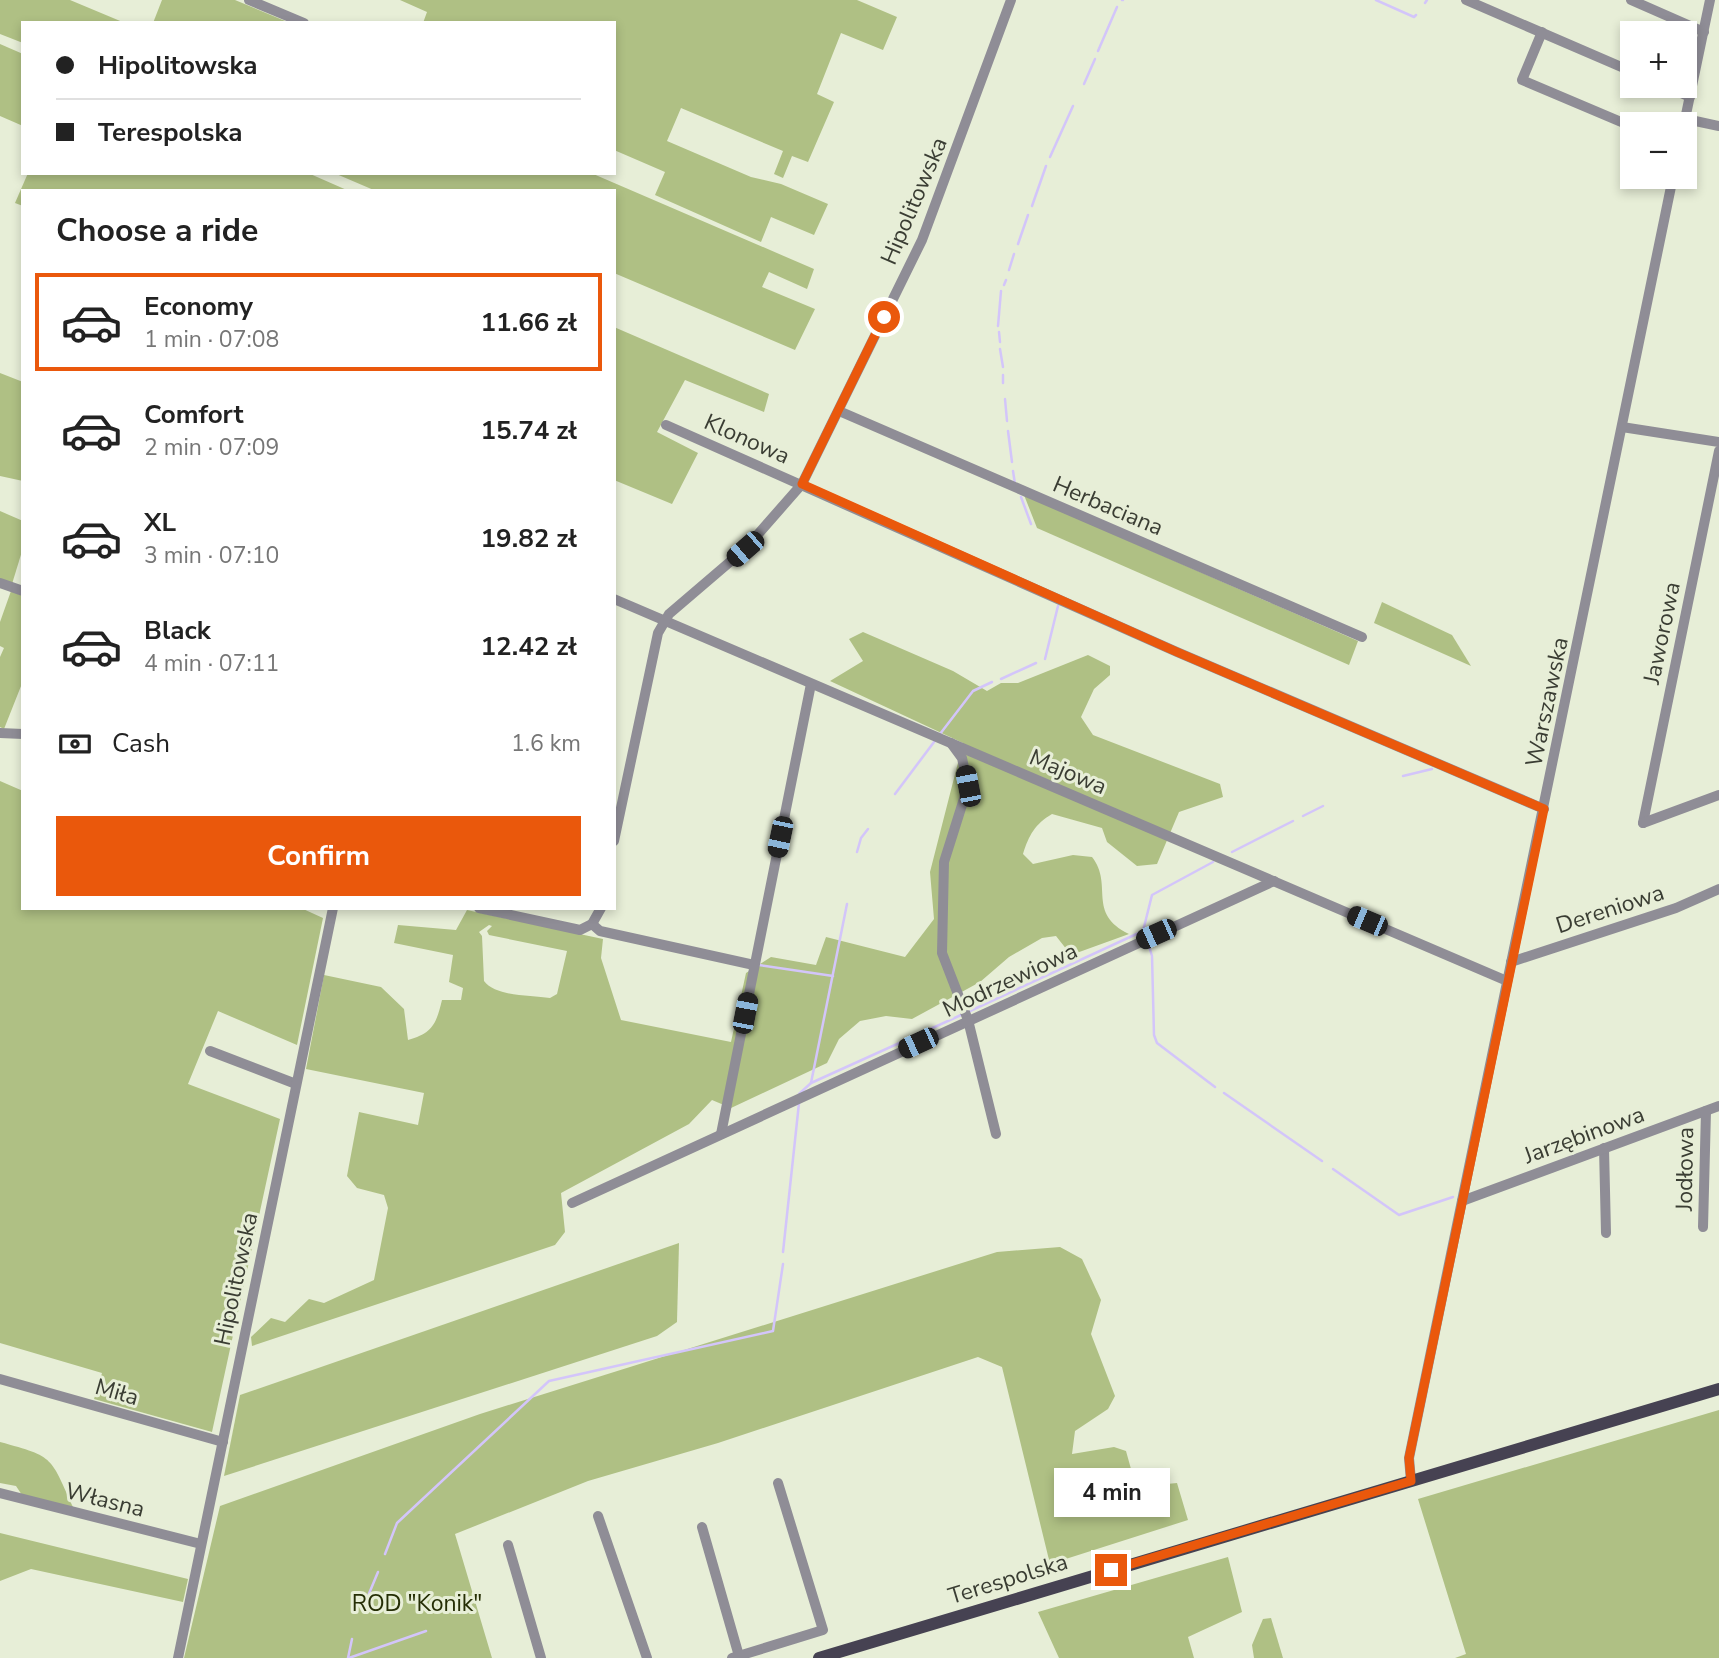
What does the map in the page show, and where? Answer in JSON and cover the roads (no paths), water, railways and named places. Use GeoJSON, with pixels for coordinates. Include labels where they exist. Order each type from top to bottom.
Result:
{"type":"FeatureCollection","features":[{"type":"Feature","properties":{"kind":"main road","name":"Terespolska"},"geometry":{"type":"LineString","coordinates":[[819,1658],[1719,1389]]}},
{"type":"Feature","properties":{"kind":"street"},"geometry":{"type":"LineString","coordinates":[[249,0],[299,21]]}},
{"type":"Feature","properties":{"kind":"street","name":"Hipolitowska"},"geometry":{"type":"LineString","coordinates":[[616,831],[653,645],[664,621],[745,549],[802,484],[922,240],[1011,0]]}},
{"type":"Feature","properties":{"kind":"street"},"geometry":{"type":"LineString","coordinates":[[1466,0],[1620,66]]}},
{"type":"Feature","properties":{"kind":"street"},"geometry":{"type":"LineString","coordinates":[[1631,0],[1704,32]]}},
{"type":"Feature","properties":{"kind":"street"},"geometry":{"type":"LineString","coordinates":[[1697,64],[1710,0]]}},
{"type":"Feature","properties":{"kind":"street"},"geometry":{"type":"LineString","coordinates":[[1542,33],[1522,80],[1620,121]]}},
{"type":"Feature","properties":{"kind":"street"},"geometry":{"type":"LineString","coordinates":[[1697,124],[1719,127]]}},
{"type":"Feature","properties":{"kind":"street","name":"Warszawska"},"geometry":{"type":"LineString","coordinates":[[1411,1481],[1408,1465],[1671,189]]}},
{"type":"Feature","properties":{"kind":"street","name":"Herbaciana"},"geometry":{"type":"LineString","coordinates":[[839,411],[1362,637]]}},
{"type":"Feature","properties":{"kind":"street","name":"Klonowa"},"geometry":{"type":"LineString","coordinates":[[666,425],[1177,652],[1544,809]]}},
{"type":"Feature","properties":{"kind":"street"},"geometry":{"type":"LineString","coordinates":[[1622,427],[1719,442]]}},
{"type":"Feature","properties":{"kind":"street","name":"Jaworowa"},"geometry":{"type":"LineString","coordinates":[[1719,451],[1643,823],[1719,795]]}},
{"type":"Feature","properties":{"kind":"street"},"geometry":{"type":"LineString","coordinates":[[0,583],[21,590]]}},
{"type":"Feature","properties":{"kind":"street","name":"Majowa"},"geometry":{"type":"LineString","coordinates":[[616,600],[1507,981]]}},
{"type":"Feature","properties":{"kind":"street"},"geometry":{"type":"LineString","coordinates":[[721,1134],[811,684]]}},
{"type":"Feature","properties":{"kind":"street"},"geometry":{"type":"LineString","coordinates":[[0,733],[21,734]]}},
{"type":"Feature","properties":{"kind":"street"},"geometry":{"type":"LineString","coordinates":[[950,742],[962,758],[968,786],[944,862],[942,953],[968,1020],[996,1134]]}},
{"type":"Feature","properties":{"kind":"street","name":"Modrzewiowa"},"geometry":{"type":"LineString","coordinates":[[572,1203],[1274,881]]}},
{"type":"Feature","properties":{"kind":"street","name":"Dereniowa"},"geometry":{"type":"LineString","coordinates":[[1511,962],[1676,908],[1719,889]]}},
{"type":"Feature","properties":{"kind":"street","name":"Hipolitowska"},"geometry":{"type":"LineString","coordinates":[[178,1658],[333,910]]}},
{"type":"Feature","properties":{"kind":"street"},"geometry":{"type":"LineString","coordinates":[[488,910],[580,930],[592,924],[600,910]]}},
{"type":"Feature","properties":{"kind":"street"},"geometry":{"type":"LineString","coordinates":[[592,924],[600,931],[754,965]]}},
{"type":"Feature","properties":{"kind":"street"},"geometry":{"type":"LineString","coordinates":[[210,1051],[296,1084]]}},
{"type":"Feature","properties":{"kind":"street","name":"Jarzębinowa"},"geometry":{"type":"LineString","coordinates":[[1462,1201],[1719,1106]]}},
{"type":"Feature","properties":{"kind":"street","name":"Jodłowa"},"geometry":{"type":"LineString","coordinates":[[1703,1227],[1706,1111]]}},
{"type":"Feature","properties":{"kind":"street"},"geometry":{"type":"LineString","coordinates":[[1604,1148],[1606,1233]]}},
{"type":"Feature","properties":{"kind":"street","name":"Miła"},"geometry":{"type":"LineString","coordinates":[[0,1379],[223,1442]]}},
{"type":"Feature","properties":{"kind":"street"},"geometry":{"type":"LineString","coordinates":[[702,1527],[735,1657],[822,1630],[778,1483]]}},
{"type":"Feature","properties":{"kind":"street","name":"Własna"},"geometry":{"type":"LineString","coordinates":[[0,1493],[201,1544]]}},
{"type":"Feature","properties":{"kind":"street"},"geometry":{"type":"LineString","coordinates":[[598,1516],[647,1658]]}},
{"type":"Feature","properties":{"kind":"street"},"geometry":{"type":"LineString","coordinates":[[508,1545],[541,1658]]}},
{"type":"Feature","properties":{"kind":"waterway"},"geometry":{"type":"LineString","coordinates":[[1376,0],[1414,17],[1416,15]]}},
{"type":"Feature","properties":{"kind":"waterway"},"geometry":{"type":"LineString","coordinates":[[1098,51],[1117,7]]}},
{"type":"Feature","properties":{"kind":"waterway"},"geometry":{"type":"LineString","coordinates":[[1084,84],[1095,59]]}},
{"type":"Feature","properties":{"kind":"waterway"},"geometry":{"type":"LineString","coordinates":[[1050,157],[1073,106]]}},
{"type":"Feature","properties":{"kind":"waterway"},"geometry":{"type":"LineString","coordinates":[[1032,206],[1046,166]]}},
{"type":"Feature","properties":{"kind":"waterway"},"geometry":{"type":"LineString","coordinates":[[1018,244],[1028,215]]}},
{"type":"Feature","properties":{"kind":"waterway"},"geometry":{"type":"LineString","coordinates":[[1009,270],[1014,254]]}},
{"type":"Feature","properties":{"kind":"waterway"},"geometry":{"type":"LineString","coordinates":[[1004,285],[1006,280]]}},
{"type":"Feature","properties":{"kind":"waterway"},"geometry":{"type":"LineString","coordinates":[[998,326],[1001,291]]}},
{"type":"Feature","properties":{"kind":"waterway"},"geometry":{"type":"LineString","coordinates":[[999,332],[1000,342]]}},
{"type":"Feature","properties":{"kind":"waterway"},"geometry":{"type":"LineString","coordinates":[[1000,349],[1003,367]]}},
{"type":"Feature","properties":{"kind":"waterway"},"geometry":{"type":"LineString","coordinates":[[1003,375],[1003,383]]}},
{"type":"Feature","properties":{"kind":"waterway"},"geometry":{"type":"LineString","coordinates":[[1005,399],[1007,421]]}},
{"type":"Feature","properties":{"kind":"waterway"},"geometry":{"type":"LineString","coordinates":[[1008,431],[1012,462]]}},
{"type":"Feature","properties":{"kind":"waterway"},"geometry":{"type":"LineString","coordinates":[[1013,471],[1015,484]]}},
{"type":"Feature","properties":{"kind":"waterway"},"geometry":{"type":"LineString","coordinates":[[1021,497],[1031,524]]}},
{"type":"Feature","properties":{"kind":"waterway"},"geometry":{"type":"LineString","coordinates":[[1045,659],[1058,606]]}},
{"type":"Feature","properties":{"kind":"waterway"},"geometry":{"type":"LineString","coordinates":[[1001,679],[1036,663]]}},
{"type":"Feature","properties":{"kind":"waterway"},"geometry":{"type":"LineString","coordinates":[[940,734],[973,691],[992,682]]}},
{"type":"Feature","properties":{"kind":"waterway"},"geometry":{"type":"LineString","coordinates":[[895,794],[934,742]]}},
{"type":"Feature","properties":{"kind":"waterway"},"geometry":{"type":"LineString","coordinates":[[1403,776],[1432,769]]}},
{"type":"Feature","properties":{"kind":"waterway"},"geometry":{"type":"LineString","coordinates":[[1303,816],[1323,806]]}},
{"type":"Feature","properties":{"kind":"waterway"},"geometry":{"type":"LineString","coordinates":[[1232,852],[1293,821]]}},
{"type":"Feature","properties":{"kind":"waterway"},"geometry":{"type":"LineString","coordinates":[[857,852],[861,838],[868,829]]}},
{"type":"Feature","properties":{"kind":"waterway"},"geometry":{"type":"LineString","coordinates":[[1145,935],[1143,931],[1152,895],[1213,862]]}},
{"type":"Feature","properties":{"kind":"waterway"},"geometry":{"type":"LineString","coordinates":[[811,1083],[847,904]]}},
{"type":"Feature","properties":{"kind":"waterway"},"geometry":{"type":"LineString","coordinates":[[970,1011],[1143,931]]}},
{"type":"Feature","properties":{"kind":"waterway"},"geometry":{"type":"LineString","coordinates":[[1148,943],[1152,956],[1154,1035],[1157,1043],[1215,1087]]}},
{"type":"Feature","properties":{"kind":"waterway"},"geometry":{"type":"LineString","coordinates":[[759,965],[833,976]]}},
{"type":"Feature","properties":{"kind":"waterway"},"geometry":{"type":"LineString","coordinates":[[799,1094],[811,1083],[961,1015]]}},
{"type":"Feature","properties":{"kind":"waterway"},"geometry":{"type":"LineString","coordinates":[[1224,1093],[1322,1161]]}},
{"type":"Feature","properties":{"kind":"waterway"},"geometry":{"type":"LineString","coordinates":[[783,1252],[799,1103]]}},
{"type":"Feature","properties":{"kind":"waterway"},"geometry":{"type":"LineString","coordinates":[[1333,1169],[1399,1215],[1453,1197]]}},
{"type":"Feature","properties":{"kind":"waterway"},"geometry":{"type":"LineString","coordinates":[[385,1554],[397,1523],[549,1381],[773,1331],[783,1264]]}},
{"type":"Feature","properties":{"kind":"waterway"},"geometry":{"type":"LineString","coordinates":[[368,1596],[378,1572]]}},
{"type":"Feature","properties":{"kind":"waterway"},"geometry":{"type":"LineString","coordinates":[[349,1658],[426,1631]]}},
{"type":"Feature","properties":{"kind":"waterway"},"geometry":{"type":"LineString","coordinates":[[348,1658],[352,1639]]}},
{"type":"Feature","properties":{"kind":"park label","name":"ROD \"Konik\""},"geometry":{"type":"Point","coordinates":[417,1603]}}]}
